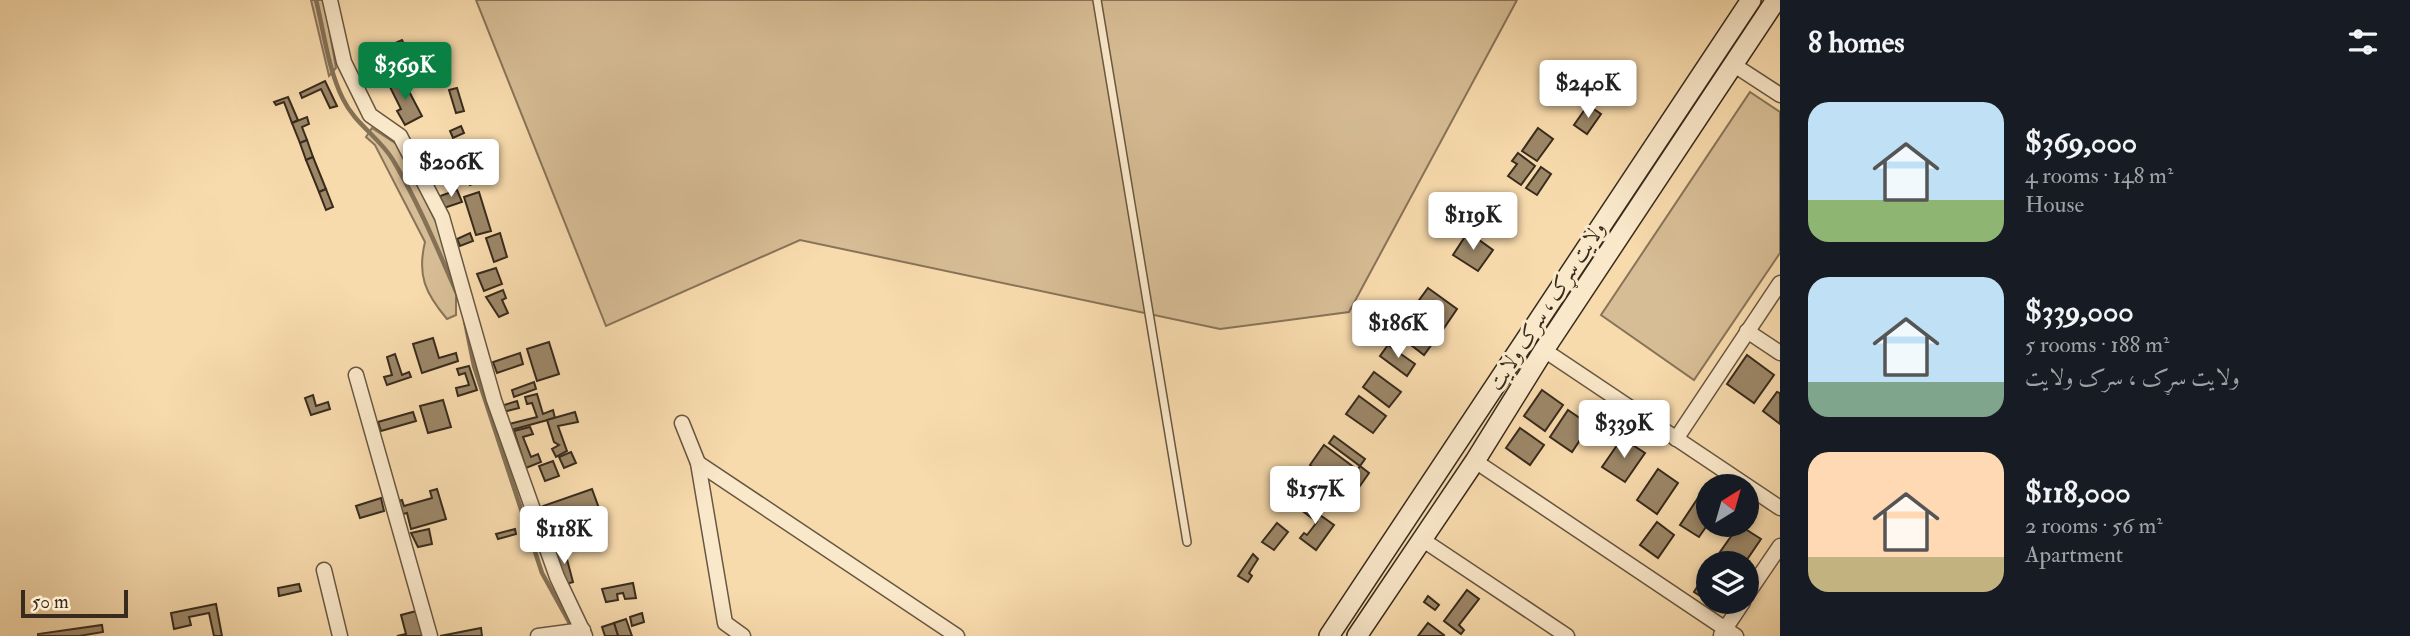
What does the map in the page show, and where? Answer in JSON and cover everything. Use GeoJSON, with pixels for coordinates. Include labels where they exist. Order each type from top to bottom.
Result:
{"type":"FeatureCollection","features":[{"type":"Feature","properties":{"kind":"main road","name":"ولایت سړک ، سرک ولایت"},"geometry":{"type":"LineString","coordinates":[[1329,636],[1751,0]]}},
{"type":"Feature","properties":{"kind":"main road","name":"ولایت سړک ، سرک ولایت"},"geometry":{"type":"LineString","coordinates":[[1357,636],[1423,540],[1544,350],[1776,0]]}},
{"type":"Feature","properties":{"kind":"street"},"geometry":{"type":"LineString","coordinates":[[330,0],[344,62],[370,115],[400,136],[442,217],[494,400],[557,577],[584,633],[538,636]]}},
{"type":"Feature","properties":{"kind":"street"},"geometry":{"type":"LineString","coordinates":[[1734,65],[1780,96]]}},
{"type":"Feature","properties":{"kind":"street"},"geometry":{"type":"LineString","coordinates":[[1675,439],[1780,283]]}},
{"type":"Feature","properties":{"kind":"street"},"geometry":{"type":"LineString","coordinates":[[1747,331],[1780,353]]}},
{"type":"Feature","properties":{"kind":"street"},"geometry":{"type":"LineString","coordinates":[[1544,350],[1780,508]]}},
{"type":"Feature","properties":{"kind":"street"},"geometry":{"type":"LineString","coordinates":[[356,375],[430,636]]}},
{"type":"Feature","properties":{"kind":"street"},"geometry":{"type":"LineString","coordinates":[[682,423],[698,463],[725,623],[743,636]]}},
{"type":"Feature","properties":{"kind":"street"},"geometry":{"type":"LineString","coordinates":[[1475,461],[1727,634],[1737,614]]}},
{"type":"Feature","properties":{"kind":"street"},"geometry":{"type":"LineString","coordinates":[[698,463],[957,636]]}},
{"type":"Feature","properties":{"kind":"street"},"geometry":{"type":"LineString","coordinates":[[1423,540],[1567,636]]}},
{"type":"Feature","properties":{"kind":"street"},"geometry":{"type":"LineString","coordinates":[[1759,577],[1780,546]]}},
{"type":"Feature","properties":{"kind":"street"},"geometry":{"type":"LineString","coordinates":[[324,570],[340,636]]}},
{"type":"Feature","properties":{"kind":"lane"},"geometry":{"type":"LineString","coordinates":[[1097,0],[1187,542]]}},
{"type":"Feature","properties":{"kind":"shaded area"},"geometry":{"type":"Polygon","coordinates":[[[311,0],[324,0],[336,68],[329,76],[311,0]]]}},
{"type":"Feature","properties":{"kind":"shaded area"},"geometry":{"type":"Polygon","coordinates":[[[476,0],[1517,0],[1349,312],[1220,329],[800,240],[606,326],[476,0]]]}},
{"type":"Feature","properties":{"kind":"shaded area"},"geometry":{"type":"Polygon","coordinates":[[[1750,92],[1780,112],[1780,253],[1694,380],[1601,315],[1750,92]]]}},
{"type":"Feature","properties":{"kind":"shaded area"},"geometry":{"type":"Polygon","coordinates":[[[372,128],[398,145],[442,234],[456,280],[456,315],[447,319],[433,301],[425,283],[422,264],[425,242],[375,145],[366,137],[372,128]]]}},
{"type":"Feature","properties":{"kind":"building"},"geometry":{"type":"Polygon","coordinates":[[[402,40],[415,67],[398,75],[386,47],[402,40]]]}},
{"type":"Feature","properties":{"kind":"building"},"geometry":{"type":"Polygon","coordinates":[[[1615,63],[1632,75],[1616,99],[1598,88],[1615,63]]]}},
{"type":"Feature","properties":{"kind":"building"},"geometry":{"type":"Polygon","coordinates":[[[402,78],[422,116],[405,125],[397,111],[401,109],[389,85],[402,78]]]}},
{"type":"Feature","properties":{"kind":"building"},"geometry":{"type":"Polygon","coordinates":[[[325,81],[337,106],[330,108],[321,89],[302,98],[300,93],[325,81]]]}},
{"type":"Feature","properties":{"kind":"building"},"geometry":{"type":"Polygon","coordinates":[[[457,88],[464,111],[456,113],[449,90],[457,88]]]}},
{"type":"Feature","properties":{"kind":"building"},"geometry":{"type":"Polygon","coordinates":[[[288,97],[298,120],[292,123],[284,102],[276,105],[274,102],[288,97]]]}},
{"type":"Feature","properties":{"kind":"building"},"geometry":{"type":"Polygon","coordinates":[[[1588,105],[1601,114],[1587,134],[1574,125],[1588,105]]]}},
{"type":"Feature","properties":{"kind":"building"},"geometry":{"type":"Polygon","coordinates":[[[307,117],[309,124],[302,127],[307,140],[300,143],[292,123],[307,117]]]}},
{"type":"Feature","properties":{"kind":"building"},"geometry":{"type":"Polygon","coordinates":[[[461,126],[464,133],[453,138],[450,131],[461,126]]]}},
{"type":"Feature","properties":{"kind":"building"},"geometry":{"type":"Polygon","coordinates":[[[1538,128],[1553,139],[1537,161],[1522,151],[1538,128]]]}},
{"type":"Feature","properties":{"kind":"building"},"geometry":{"type":"Polygon","coordinates":[[[307,140],[313,157],[306,160],[300,143],[307,140]]]}},
{"type":"Feature","properties":{"kind":"building"},"geometry":{"type":"Polygon","coordinates":[[[469,142],[474,154],[449,166],[444,155],[469,142]]]}},
{"type":"Feature","properties":{"kind":"building"},"geometry":{"type":"Polygon","coordinates":[[[422,152],[428,166],[434,163],[437,171],[425,176],[417,155],[422,152]]]}},
{"type":"Feature","properties":{"kind":"building"},"geometry":{"type":"Polygon","coordinates":[[[1518,153],[1535,166],[1521,185],[1508,176],[1517,164],[1512,161],[1518,153]]]}},
{"type":"Feature","properties":{"kind":"building"},"geometry":{"type":"Polygon","coordinates":[[[313,157],[326,189],[319,192],[306,160],[313,157]]]}},
{"type":"Feature","properties":{"kind":"building"},"geometry":{"type":"Polygon","coordinates":[[[473,166],[480,181],[470,185],[463,170],[473,166]]]}},
{"type":"Feature","properties":{"kind":"building"},"geometry":{"type":"Polygon","coordinates":[[[1541,167],[1551,174],[1537,195],[1526,188],[1541,167]]]}},
{"type":"Feature","properties":{"kind":"building"},"geometry":{"type":"Polygon","coordinates":[[[326,189],[333,207],[326,210],[319,192],[326,189]]]}},
{"type":"Feature","properties":{"kind":"building"},"geometry":{"type":"Polygon","coordinates":[[[457,190],[462,202],[444,208],[440,196],[457,190]]]}},
{"type":"Feature","properties":{"kind":"building"},"geometry":{"type":"Polygon","coordinates":[[[479,192],[491,231],[476,235],[464,197],[479,192]]]}},
{"type":"Feature","properties":{"kind":"building"},"geometry":{"type":"Polygon","coordinates":[[[1468,232],[1493,250],[1478,271],[1453,255],[1468,232]]]}},
{"type":"Feature","properties":{"kind":"building"},"geometry":{"type":"Polygon","coordinates":[[[470,233],[473,241],[460,246],[457,239],[470,233]]]}},
{"type":"Feature","properties":{"kind":"building"},"geometry":{"type":"Polygon","coordinates":[[[500,233],[507,257],[494,262],[486,238],[500,233]]]}},
{"type":"Feature","properties":{"kind":"building"},"geometry":{"type":"Polygon","coordinates":[[[496,268],[502,284],[484,291],[477,274],[496,268]]]}},
{"type":"Feature","properties":{"kind":"building"},"geometry":{"type":"Polygon","coordinates":[[[1428,288],[1457,309],[1444,328],[1414,307],[1428,288]]]}},
{"type":"Feature","properties":{"kind":"building"},"geometry":{"type":"Polygon","coordinates":[[[503,290],[506,298],[502,300],[508,313],[499,317],[486,297],[503,290]]]}},
{"type":"Feature","properties":{"kind":"building"},"geometry":{"type":"Polygon","coordinates":[[[1412,316],[1438,336],[1424,355],[1398,335],[1412,316]]]}},
{"type":"Feature","properties":{"kind":"building"},"geometry":{"type":"Polygon","coordinates":[[[433,338],[439,358],[456,353],[458,361],[422,373],[413,344],[433,338]]]}},
{"type":"Feature","properties":{"kind":"building"},"geometry":{"type":"Polygon","coordinates":[[[549,342],[559,374],[537,381],[527,349],[549,342]]]}},
{"type":"Feature","properties":{"kind":"building"},"geometry":{"type":"Polygon","coordinates":[[[1388,345],[1415,364],[1407,376],[1380,356],[1388,345]]]}},
{"type":"Feature","properties":{"kind":"building"},"geometry":{"type":"Polygon","coordinates":[[[520,353],[523,364],[497,373],[493,362],[520,353]]]}},
{"type":"Feature","properties":{"kind":"building"},"geometry":{"type":"Polygon","coordinates":[[[395,354],[402,375],[409,372],[411,377],[387,385],[384,377],[392,375],[387,357],[395,354]]]}},
{"type":"Feature","properties":{"kind":"building"},"geometry":{"type":"Polygon","coordinates":[[[1747,355],[1774,375],[1754,403],[1727,384],[1747,355]]]}},
{"type":"Feature","properties":{"kind":"building"},"geometry":{"type":"Polygon","coordinates":[[[469,366],[477,390],[458,396],[456,388],[469,385],[465,373],[459,375],[457,369],[469,366]]]}},
{"type":"Feature","properties":{"kind":"building"},"geometry":{"type":"Polygon","coordinates":[[[1374,372],[1401,392],[1389,407],[1363,387],[1374,372]]]}},
{"type":"Feature","properties":{"kind":"building"},"geometry":{"type":"Polygon","coordinates":[[[534,382],[536,389],[514,397],[512,390],[534,382]]]}},
{"type":"Feature","properties":{"kind":"building"},"geometry":{"type":"Polygon","coordinates":[[[1542,390],[1563,405],[1545,431],[1524,416],[1542,390]]]}},
{"type":"Feature","properties":{"kind":"building"},"geometry":{"type":"Polygon","coordinates":[[[1777,392],[1780,393],[1780,424],[1763,411],[1777,392]]]}},
{"type":"Feature","properties":{"kind":"building"},"geometry":{"type":"Polygon","coordinates":[[[537,394],[543,414],[553,410],[555,418],[511,430],[509,424],[537,417],[532,403],[527,404],[525,397],[537,394]]]}},
{"type":"Feature","properties":{"kind":"building"},"geometry":{"type":"Polygon","coordinates":[[[313,395],[316,406],[328,402],[330,409],[311,415],[305,398],[313,395]]]}},
{"type":"Feature","properties":{"kind":"building"},"geometry":{"type":"Polygon","coordinates":[[[1359,396],[1386,416],[1373,433],[1346,414],[1359,396]]]}},
{"type":"Feature","properties":{"kind":"building"},"geometry":{"type":"Polygon","coordinates":[[[443,400],[451,427],[428,433],[420,406],[443,400]]]}},
{"type":"Feature","properties":{"kind":"building"},"geometry":{"type":"Polygon","coordinates":[[[517,401],[519,408],[503,412],[501,406],[517,401]]]}},
{"type":"Feature","properties":{"kind":"building"},"geometry":{"type":"Polygon","coordinates":[[[1568,410],[1590,425],[1572,452],[1550,437],[1568,410]]]}},
{"type":"Feature","properties":{"kind":"building"},"geometry":{"type":"Polygon","coordinates":[[[413,412],[416,421],[381,431],[378,422],[413,412]]]}},
{"type":"Feature","properties":{"kind":"building"},"geometry":{"type":"Polygon","coordinates":[[[575,412],[578,422],[558,426],[567,451],[556,457],[552,449],[559,445],[554,442],[547,420],[575,412]]]}},
{"type":"Feature","properties":{"kind":"building"},"geometry":{"type":"Polygon","coordinates":[[[530,427],[533,434],[523,437],[531,457],[538,454],[541,462],[526,468],[514,431],[530,427]]]}},
{"type":"Feature","properties":{"kind":"building"},"geometry":{"type":"Polygon","coordinates":[[[1520,428],[1544,445],[1530,465],[1506,448],[1520,428]]]}},
{"type":"Feature","properties":{"kind":"building"},"geometry":{"type":"Polygon","coordinates":[[[1334,436],[1365,459],[1360,466],[1329,443],[1334,436]]]}},
{"type":"Feature","properties":{"kind":"building"},"geometry":{"type":"Polygon","coordinates":[[[1622,438],[1645,453],[1625,482],[1602,467],[1622,438]]]}},
{"type":"Feature","properties":{"kind":"building"},"geometry":{"type":"Polygon","coordinates":[[[1324,445],[1355,468],[1341,488],[1310,465],[1324,445]]]}},
{"type":"Feature","properties":{"kind":"building"},"geometry":{"type":"Polygon","coordinates":[[[571,452],[576,463],[564,468],[559,457],[571,452]]]}},
{"type":"Feature","properties":{"kind":"building"},"geometry":{"type":"Polygon","coordinates":[[[553,461],[559,476],[545,481],[539,466],[553,461]]]}},
{"type":"Feature","properties":{"kind":"building"},"geometry":{"type":"Polygon","coordinates":[[[1360,466],[1369,473],[1355,493],[1346,487],[1360,466]]]}},
{"type":"Feature","properties":{"kind":"building"},"geometry":{"type":"Polygon","coordinates":[[[1658,469],[1678,483],[1657,514],[1637,500],[1658,469]]]}},
{"type":"Feature","properties":{"kind":"building"},"geometry":{"type":"Polygon","coordinates":[[[437,489],[446,519],[411,529],[407,513],[399,515],[395,502],[402,500],[404,506],[432,498],[430,491],[437,489]]]}},
{"type":"Feature","properties":{"kind":"building"},"geometry":{"type":"Polygon","coordinates":[[[592,489],[600,511],[557,526],[554,518],[548,520],[543,506],[592,489]]]}},
{"type":"Feature","properties":{"kind":"building"},"geometry":{"type":"Polygon","coordinates":[[[381,498],[384,511],[360,518],[356,506],[381,498]]]}},
{"type":"Feature","properties":{"kind":"building"},"geometry":{"type":"Polygon","coordinates":[[[1296,498],[1334,525],[1316,550],[1300,538],[1304,533],[1307,535],[1317,522],[1292,503],[1296,498]]]}},
{"type":"Feature","properties":{"kind":"building"},"geometry":{"type":"Polygon","coordinates":[[[1696,501],[1696,535],[1680,525],[1696,501]]]}},
{"type":"Feature","properties":{"kind":"building"},"geometry":{"type":"Polygon","coordinates":[[[1657,522],[1674,535],[1658,558],[1640,545],[1657,522]]]}},
{"type":"Feature","properties":{"kind":"building"},"geometry":{"type":"Polygon","coordinates":[[[1277,523],[1288,532],[1274,550],[1262,542],[1277,523]]]}},
{"type":"Feature","properties":{"kind":"building"},"geometry":{"type":"Polygon","coordinates":[[[597,526],[602,545],[586,549],[581,532],[597,526]]]}},
{"type":"Feature","properties":{"kind":"building"},"geometry":{"type":"Polygon","coordinates":[[[567,527],[570,539],[557,543],[554,531],[567,527]]]}},
{"type":"Feature","properties":{"kind":"building"},"geometry":{"type":"Polygon","coordinates":[[[429,529],[432,544],[418,547],[411,533],[429,529]]]}},
{"type":"Feature","properties":{"kind":"building"},"geometry":{"type":"Polygon","coordinates":[[[515,529],[516,534],[498,539],[496,534],[515,529]]]}},
{"type":"Feature","properties":{"kind":"building"},"geometry":{"type":"Polygon","coordinates":[[[1731,537],[1761,539],[1753,551],[1721,551],[1731,537]]]}},
{"type":"Feature","properties":{"kind":"building"},"geometry":{"type":"Polygon","coordinates":[[[564,548],[573,582],[563,585],[554,551],[564,548]]]}},
{"type":"Feature","properties":{"kind":"building"},"geometry":{"type":"Polygon","coordinates":[[[1253,554],[1258,559],[1249,573],[1252,576],[1248,582],[1238,576],[1253,554]]]}},
{"type":"Feature","properties":{"kind":"building"},"geometry":{"type":"Polygon","coordinates":[[[633,583],[636,598],[625,599],[623,593],[617,594],[618,600],[606,602],[602,589],[633,583]]]}},
{"type":"Feature","properties":{"kind":"building"},"geometry":{"type":"Polygon","coordinates":[[[299,584],[301,591],[279,596],[278,588],[299,584]]]}},
{"type":"Feature","properties":{"kind":"building"},"geometry":{"type":"Polygon","coordinates":[[[1467,590],[1479,599],[1459,625],[1464,630],[1461,634],[1444,621],[1467,590]]]}},
{"type":"Feature","properties":{"kind":"building"},"geometry":{"type":"Polygon","coordinates":[[[1428,596],[1439,605],[1435,610],[1424,602],[1428,596]]]}},
{"type":"Feature","properties":{"kind":"building"},"geometry":{"type":"Polygon","coordinates":[[[216,604],[222,636],[214,636],[209,613],[189,617],[191,625],[174,629],[171,613],[216,604]]]}},
{"type":"Feature","properties":{"kind":"building"},"geometry":{"type":"Polygon","coordinates":[[[420,610],[425,636],[397,636],[406,634],[401,615],[420,610]]]}},
{"type":"Feature","properties":{"kind":"building"},"geometry":{"type":"Polygon","coordinates":[[[642,613],[644,622],[632,626],[630,617],[642,613]]]}},
{"type":"Feature","properties":{"kind":"building"},"geometry":{"type":"Polygon","coordinates":[[[626,619],[632,636],[618,636],[614,623],[626,619]]]}},
{"type":"Feature","properties":{"kind":"building"},"geometry":{"type":"Polygon","coordinates":[[[614,623],[618,636],[605,636],[602,627],[614,623]]]}},
{"type":"Feature","properties":{"kind":"building"},"geometry":{"type":"Polygon","coordinates":[[[1428,623],[1444,635],[1418,636],[1428,623]]]}},
{"type":"Feature","properties":{"kind":"building"},"geometry":{"type":"Polygon","coordinates":[[[102,625],[103,632],[79,636],[38,636],[38,634],[102,625]]]}},
{"type":"Feature","properties":{"kind":"building"},"geometry":{"type":"Polygon","coordinates":[[[481,628],[482,636],[440,636],[481,628]]]}},
{"type":"Feature","properties":{"kind":"waterway"},"geometry":{"type":"LineString","coordinates":[[316,0],[330,63],[343,99],[354,116],[393,160],[420,210],[458,296]]}},
{"type":"Feature","properties":{"kind":"waterway"},"geometry":{"type":"LineString","coordinates":[[465,321],[474,366],[542,573],[573,629]]}}]}
